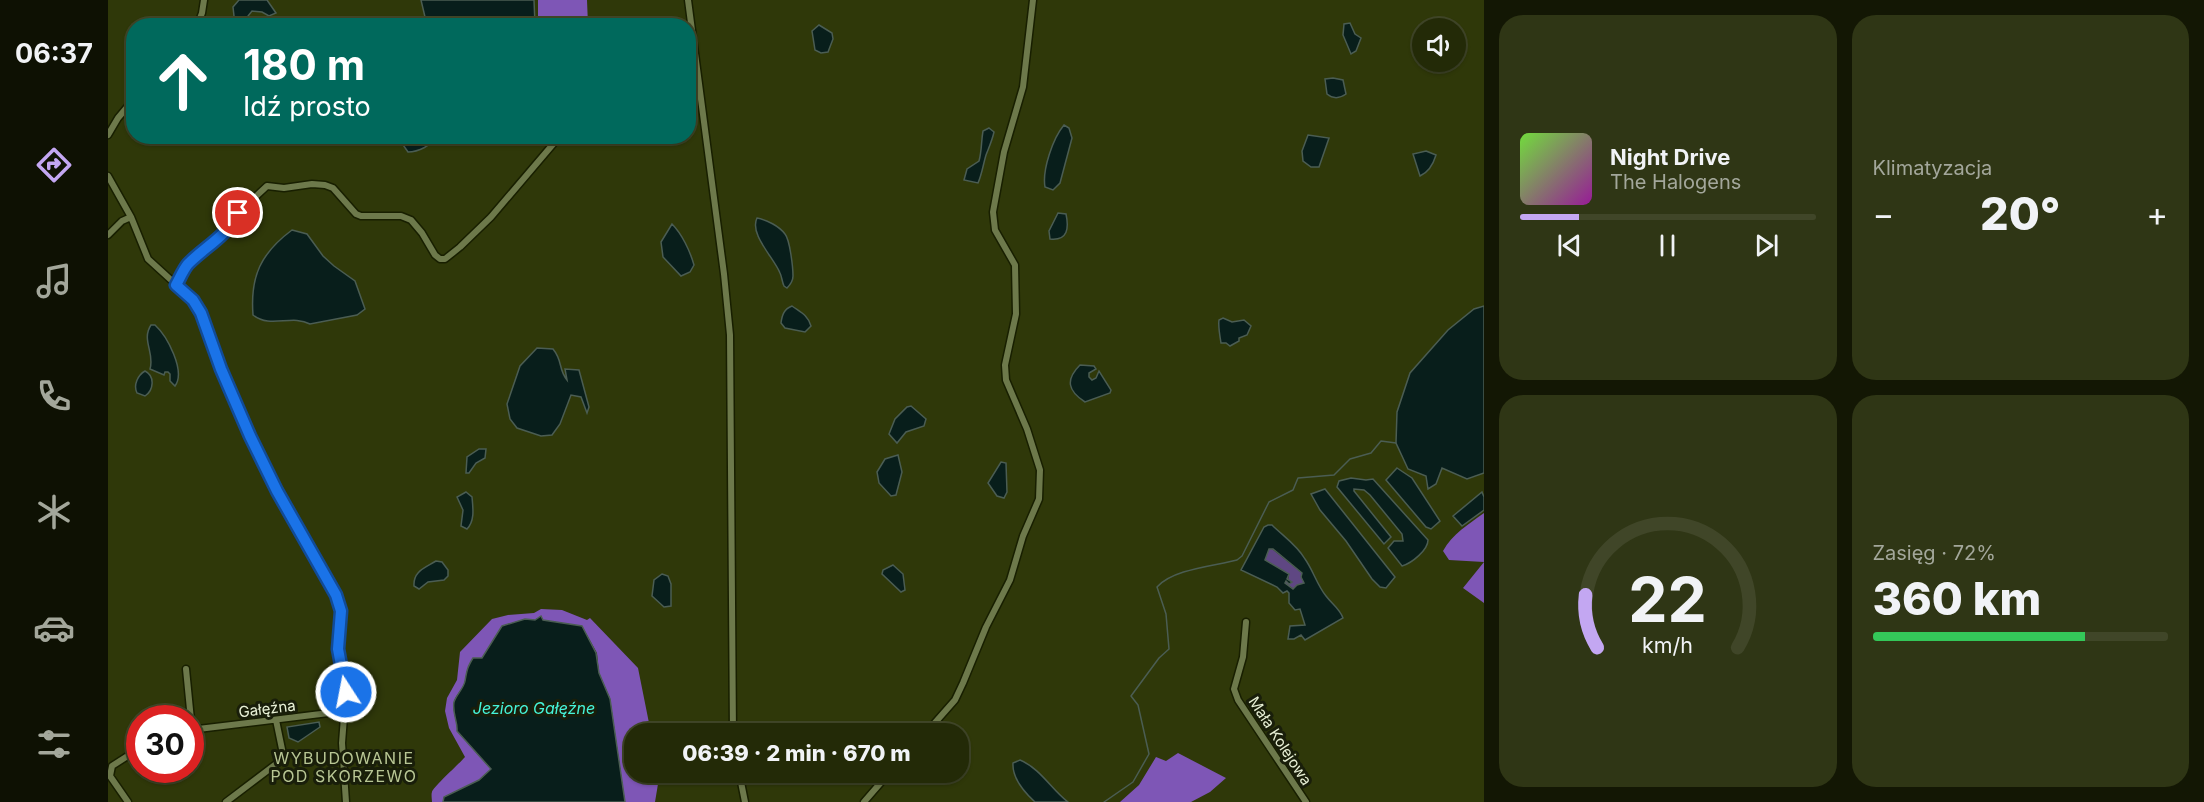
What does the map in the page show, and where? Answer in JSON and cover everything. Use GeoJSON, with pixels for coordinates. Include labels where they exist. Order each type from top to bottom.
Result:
{"type":"FeatureCollection","features":[{"type":"Feature","properties":{"kind":"street"},"geometry":{"type":"LineString","coordinates":[[200,18],[204,0]]}},
{"type":"Feature","properties":{"kind":"street"},"geometry":{"type":"LineString","coordinates":[[688,0],[690,18]]}},
{"type":"Feature","properties":{"kind":"street"},"geometry":{"type":"LineString","coordinates":[[935,723],[959,692],[986,627],[1010,579],[1023,536],[1039,499],[1040,470],[1028,429],[1006,380],[1005,365],[1016,306],[1015,265],[994,230],[993,212],[1004,152],[1023,87],[1033,0]]}},
{"type":"Feature","properties":{"kind":"street"},"geometry":{"type":"LineString","coordinates":[[696,59],[730,335],[733,723]]}},
{"type":"Feature","properties":{"kind":"street"},"geometry":{"type":"LineString","coordinates":[[108,135],[126,108]]}},
{"type":"Feature","properties":{"kind":"street"},"geometry":{"type":"LineString","coordinates":[[176,285],[186,266],[219,239],[230,227],[238,213],[267,186],[284,188],[312,184],[333,188],[356,214],[401,216],[411,220],[422,232],[435,255],[440,259],[445,259],[460,248],[491,217],[553,144]]}},
{"type":"Feature","properties":{"kind":"street"},"geometry":{"type":"LineString","coordinates":[[108,176],[131,218],[148,259],[193,300],[201,313],[221,369],[250,436],[277,491],[336,595],[341,611],[338,649],[346,692],[342,743],[346,802]]}},
{"type":"Feature","properties":{"kind":"street"},"geometry":{"type":"LineString","coordinates":[[108,235],[122,220],[131,218]]}},
{"type":"Feature","properties":{"kind":"street","name":"Mała Kolejowa"},"geometry":{"type":"LineString","coordinates":[[1246,622],[1244,657],[1234,690],[1238,700],[1306,802]]}},
{"type":"Feature","properties":{"kind":"street","name":"Gałęźna"},"geometry":{"type":"LineString","coordinates":[[186,669],[189,705]]}},
{"type":"Feature","properties":{"kind":"street","name":"Gałęźna"},"geometry":{"type":"LineString","coordinates":[[204,728],[345,711]]}},
{"type":"Feature","properties":{"kind":"street"},"geometry":{"type":"LineString","coordinates":[[226,802],[280,761],[283,754],[276,720]]}},
{"type":"Feature","properties":{"kind":"street"},"geometry":{"type":"LineString","coordinates":[[126,757],[112,766],[110,776],[128,802]]}},
{"type":"Feature","properties":{"kind":"street"},"geometry":{"type":"LineString","coordinates":[[741,783],[745,802]]}},
{"type":"Feature","properties":{"kind":"street"},"geometry":{"type":"LineString","coordinates":[[864,802],[880,783]]}},
{"type":"Feature","properties":{"kind":"shaded area"},"geometry":{"type":"Polygon","coordinates":[[[538,0],[587,0],[588,18],[538,18],[538,0]]]}},
{"type":"Feature","properties":{"kind":"shaded area"},"geometry":{"type":"Polygon","coordinates":[[[1484,513],[1484,562],[1449,560],[1443,551],[1451,539],[1484,513]]]}},
{"type":"Feature","properties":{"kind":"shaded area"},"geometry":{"type":"Polygon","coordinates":[[[1269,549],[1302,573],[1305,583],[1294,589],[1285,583],[1289,575],[1265,560],[1269,549]]]}},
{"type":"Feature","properties":{"kind":"shaded area"},"geometry":{"type":"Polygon","coordinates":[[[1484,562],[1484,603],[1463,588],[1484,562]]]}},
{"type":"Feature","properties":{"kind":"shaded area"},"geometry":{"type":"Polygon","coordinates":[[[541,609],[562,610],[587,620],[590,618],[638,668],[649,723],[624,723],[624,783],[658,783],[655,802],[625,802],[610,698],[599,673],[597,653],[582,626],[543,620],[541,616],[535,620],[525,619],[502,626],[482,658],[473,658],[464,684],[454,702],[457,731],[491,769],[479,780],[444,797],[443,802],[432,802],[433,789],[465,757],[449,728],[445,711],[447,698],[457,680],[460,652],[492,619],[534,613],[541,609]]]}},
{"type":"Feature","properties":{"kind":"shaded area"},"geometry":{"type":"Polygon","coordinates":[[[1178,753],[1226,778],[1210,792],[1191,802],[1120,802],[1139,785],[1156,757],[1166,761],[1178,753]]]}},
{"type":"Feature","properties":{"kind":"water"},"geometry":{"type":"Polygon","coordinates":[[[239,0],[267,0],[276,13],[269,16],[262,12],[252,11],[248,18],[234,18],[233,7],[239,0]]]}},
{"type":"Feature","properties":{"kind":"water"},"geometry":{"type":"Polygon","coordinates":[[[421,0],[534,0],[535,18],[425,17],[421,0]]]}},
{"type":"Feature","properties":{"kind":"water"},"geometry":{"type":"Polygon","coordinates":[[[1350,23],[1355,34],[1361,38],[1356,51],[1351,54],[1343,35],[1344,24],[1350,23]]]}},
{"type":"Feature","properties":{"kind":"water"},"geometry":{"type":"Polygon","coordinates":[[[819,25],[832,33],[833,39],[828,52],[821,53],[815,50],[812,31],[819,25]]]}},
{"type":"Feature","properties":{"kind":"water"},"geometry":{"type":"Polygon","coordinates":[[[1325,79],[1343,80],[1346,94],[1341,97],[1336,98],[1327,94],[1325,79]]]}},
{"type":"Feature","properties":{"kind":"water"},"geometry":{"type":"Polygon","coordinates":[[[1064,125],[1069,128],[1072,138],[1060,183],[1053,190],[1045,187],[1045,172],[1052,146],[1064,125]]]}},
{"type":"Feature","properties":{"kind":"water"},"geometry":{"type":"Polygon","coordinates":[[[989,128],[994,132],[978,183],[964,180],[967,169],[979,161],[983,131],[989,128]]]}},
{"type":"Feature","properties":{"kind":"water"},"geometry":{"type":"Polygon","coordinates":[[[1308,135],[1329,138],[1319,167],[1311,167],[1303,161],[1302,151],[1308,135]]]}},
{"type":"Feature","properties":{"kind":"water"},"geometry":{"type":"Polygon","coordinates":[[[402,144],[430,144],[416,151],[408,152],[402,144]]]}},
{"type":"Feature","properties":{"kind":"water"},"geometry":{"type":"Polygon","coordinates":[[[1426,151],[1436,155],[1430,168],[1420,176],[1413,154],[1426,151]]]}},
{"type":"Feature","properties":{"kind":"water"},"geometry":{"type":"Polygon","coordinates":[[[1058,213],[1066,214],[1067,229],[1061,238],[1050,239],[1049,231],[1058,213]]]}},
{"type":"Feature","properties":{"kind":"water"},"geometry":{"type":"Polygon","coordinates":[[[757,218],[776,226],[787,237],[793,276],[787,288],[756,231],[757,218]]]}},
{"type":"Feature","properties":{"kind":"water"},"geometry":{"type":"Polygon","coordinates":[[[672,224],[685,243],[694,265],[690,272],[681,276],[663,257],[661,242],[672,224]]]}},
{"type":"Feature","properties":{"kind":"water"},"geometry":{"type":"Polygon","coordinates":[[[292,230],[307,234],[323,256],[355,281],[365,309],[357,315],[310,324],[296,320],[267,321],[253,315],[253,288],[260,266],[272,248],[292,230]]]}},
{"type":"Feature","properties":{"kind":"water"},"geometry":{"type":"Polygon","coordinates":[[[792,306],[810,322],[811,326],[805,332],[785,328],[781,323],[784,313],[792,306]]]}},
{"type":"Feature","properties":{"kind":"water"},"geometry":{"type":"Polygon","coordinates":[[[1484,306],[1484,473],[1467,479],[1442,468],[1436,484],[1428,489],[1426,476],[1408,469],[1396,443],[1397,412],[1410,373],[1448,330],[1474,309],[1484,306]]]}},
{"type":"Feature","properties":{"kind":"water"},"geometry":{"type":"Polygon","coordinates":[[[1223,318],[1232,322],[1244,320],[1251,326],[1247,335],[1239,338],[1239,341],[1230,346],[1221,343],[1219,320],[1223,318]]]}},
{"type":"Feature","properties":{"kind":"water"},"geometry":{"type":"Polygon","coordinates":[[[151,325],[155,325],[160,330],[174,354],[178,372],[175,386],[170,381],[168,372],[164,375],[150,369],[151,357],[147,336],[151,325]]]}},
{"type":"Feature","properties":{"kind":"water"},"geometry":{"type":"Polygon","coordinates":[[[537,348],[553,349],[567,380],[565,369],[579,370],[589,407],[587,413],[581,397],[571,395],[560,424],[552,435],[541,436],[517,428],[510,419],[507,404],[520,366],[537,348]]]}},
{"type":"Feature","properties":{"kind":"water"},"geometry":{"type":"Polygon","coordinates":[[[1080,365],[1094,366],[1096,369],[1089,373],[1089,377],[1092,380],[1096,378],[1099,371],[1111,390],[1110,393],[1085,402],[1079,398],[1072,389],[1071,380],[1080,365]]]}},
{"type":"Feature","properties":{"kind":"water"},"geometry":{"type":"Polygon","coordinates":[[[145,371],[152,383],[145,396],[137,393],[136,384],[145,371]]]}},
{"type":"Feature","properties":{"kind":"water"},"geometry":{"type":"Polygon","coordinates":[[[911,406],[926,419],[924,426],[906,432],[897,443],[889,434],[895,419],[911,406]]]}},
{"type":"Feature","properties":{"kind":"water"},"geometry":{"type":"Polygon","coordinates":[[[479,449],[486,449],[485,458],[476,463],[469,473],[466,473],[467,457],[479,449]]]}},
{"type":"Feature","properties":{"kind":"water"},"geometry":{"type":"Polygon","coordinates":[[[898,455],[902,472],[896,495],[891,496],[879,483],[877,472],[885,459],[898,455]]]}},
{"type":"Feature","properties":{"kind":"water"},"geometry":{"type":"Polygon","coordinates":[[[1001,462],[1006,463],[1007,492],[1004,498],[997,496],[988,483],[1001,462]]]}},
{"type":"Feature","properties":{"kind":"water"},"geometry":{"type":"Polygon","coordinates":[[[1397,468],[1412,478],[1440,521],[1431,529],[1426,527],[1386,480],[1397,468]]]}},
{"type":"Feature","properties":{"kind":"water"},"geometry":{"type":"Polygon","coordinates":[[[1351,478],[1373,479],[1428,540],[1425,548],[1415,559],[1402,566],[1388,548],[1394,541],[1403,541],[1402,534],[1370,495],[1364,490],[1354,489],[1391,537],[1384,544],[1337,487],[1339,481],[1351,478]]]}},
{"type":"Feature","properties":{"kind":"water"},"geometry":{"type":"Polygon","coordinates":[[[1325,489],[1395,577],[1386,588],[1380,587],[1372,579],[1346,541],[1320,510],[1311,494],[1325,489]]]}},
{"type":"Feature","properties":{"kind":"water"},"geometry":{"type":"Polygon","coordinates":[[[466,492],[472,497],[473,510],[467,529],[461,526],[463,510],[457,497],[466,492]]]}},
{"type":"Feature","properties":{"kind":"water"},"geometry":{"type":"Polygon","coordinates":[[[1482,492],[1484,510],[1462,526],[1453,516],[1482,492]]]}},
{"type":"Feature","properties":{"kind":"water"},"geometry":{"type":"Polygon","coordinates":[[[1272,525],[1298,549],[1323,592],[1343,618],[1305,640],[1301,635],[1288,639],[1290,626],[1305,625],[1300,609],[1295,610],[1289,603],[1287,591],[1283,593],[1277,587],[1241,570],[1264,527],[1272,525]],[[1269,549],[1265,560],[1289,574],[1287,579],[1292,582],[1289,584],[1286,581],[1285,583],[1293,589],[1304,583],[1302,573],[1273,549],[1269,549]]]}},
{"type":"Feature","properties":{"kind":"water"},"geometry":{"type":"Polygon","coordinates":[[[436,561],[442,562],[448,570],[448,576],[444,580],[428,582],[419,589],[414,586],[418,573],[436,561]]]}},
{"type":"Feature","properties":{"kind":"water"},"geometry":{"type":"Polygon","coordinates":[[[893,565],[903,574],[905,590],[901,592],[882,574],[883,570],[893,565]]]}},
{"type":"Feature","properties":{"kind":"water"},"geometry":{"type":"Polygon","coordinates":[[[662,574],[668,576],[671,584],[671,606],[664,607],[652,596],[654,580],[662,574]]]}},
{"type":"Feature","properties":{"kind":"water","name":"Jezioro Gałęźne"},"geometry":{"type":"Polygon","coordinates":[[[541,616],[543,620],[582,626],[596,653],[599,673],[610,699],[625,802],[443,802],[444,797],[479,780],[491,769],[457,731],[454,702],[464,684],[473,658],[482,658],[502,626],[525,619],[535,620],[541,616]]]}},
{"type":"Feature","properties":{"kind":"water"},"geometry":{"type":"Polygon","coordinates":[[[319,722],[320,727],[298,742],[289,738],[287,727],[319,722]]]}},
{"type":"Feature","properties":{"kind":"water"},"geometry":{"type":"Polygon","coordinates":[[[1020,760],[1040,774],[1068,802],[1035,802],[1023,789],[1014,774],[1013,763],[1020,760]]]}},
{"type":"Feature","properties":{"kind":"waterway"},"geometry":{"type":"LineString","coordinates":[[1104,802],[1133,782],[1149,754],[1138,705],[1131,696],[1159,658],[1169,649],[1166,614],[1157,587],[1183,572],[1237,560],[1242,556],[1269,502],[1293,490],[1298,478],[1334,475],[1350,459],[1371,453],[1381,441],[1396,443]]}},
{"type":"Feature","properties":{"kind":"district","name":"WYBUDOWANIE POD SKORZEWO"},"geometry":{"type":"Point","coordinates":[344,767]}},
{"type":"Feature","properties":{"kind":"route"},"geometry":{"type":"LineString","coordinates":[[238,213],[230,227],[219,239],[186,266],[176,285],[193,300],[201,313],[221,369],[250,436],[277,491],[336,595],[341,611],[338,649],[346,692]]}}]}
